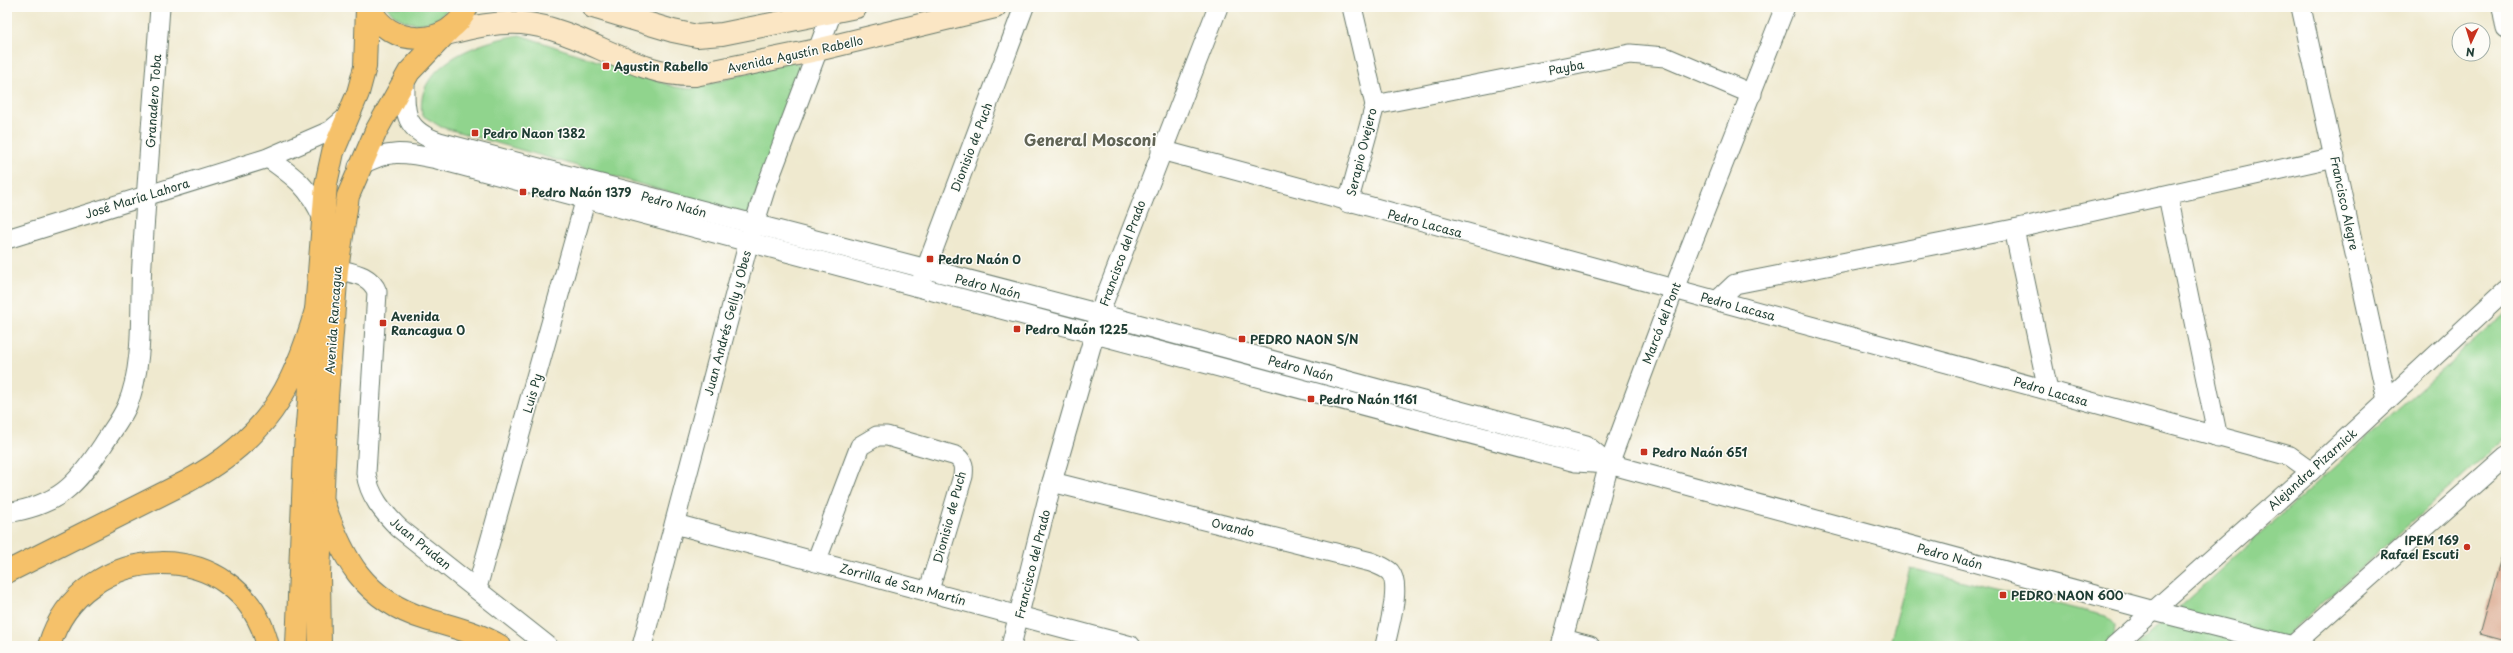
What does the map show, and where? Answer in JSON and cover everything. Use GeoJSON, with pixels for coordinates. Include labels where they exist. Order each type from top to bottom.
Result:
{"type":"FeatureCollection","features":[{"type":"Feature","properties":{"kind":"main road"},"geometry":{"type":"LineString","coordinates":[[368,7],[377,19],[393,32],[413,39],[445,32]]}},
{"type":"Feature","properties":{"kind":"main road","name":"Avenida Rancagua"},"geometry":{"type":"LineString","coordinates":[[298,646],[305,450],[323,219],[333,152],[350,114],[365,67],[368,7]]}},
{"type":"Feature","properties":{"kind":"main road","name":"Avenida Rancagua"},"geometry":{"type":"LineString","coordinates":[[320,646],[319,574],[322,499],[337,270],[348,196],[358,167],[405,78],[417,62],[467,7]]}},
{"type":"Feature","properties":{"kind":"main road"},"geometry":{"type":"LineString","coordinates":[[593,7],[673,31],[697,36],[722,34],[833,10],[856,7]]}},
{"type":"Feature","properties":{"kind":"main road","name":"Avenida Agustín Rabello"},"geometry":{"type":"LineString","coordinates":[[445,32],[485,24],[523,23],[561,33],[646,68],[680,75],[712,72],[817,50],[995,7]]}},
{"type":"Feature","properties":{"kind":"main road"},"geometry":{"type":"LineString","coordinates":[[7,572],[209,470],[240,446],[271,413],[288,387],[306,346],[316,310]]}},
{"type":"Feature","properties":{"kind":"main road"},"geometry":{"type":"LineString","coordinates":[[322,499],[333,532],[350,564],[359,577],[381,598],[410,614],[467,630],[500,646]]}},
{"type":"Feature","properties":{"kind":"main road"},"geometry":{"type":"LineString","coordinates":[[49,646],[63,614],[88,587],[120,569],[139,564],[159,562],[178,563],[196,567],[228,585],[252,610],[268,646]]}},
{"type":"Feature","properties":{"kind":"street","name":"Granadero Toba"},"geometry":{"type":"LineString","coordinates":[[7,512],[40,505],[65,492],[75,484],[85,473],[127,406],[136,372],[146,195],[160,7]]}},
{"type":"Feature","properties":{"kind":"street","name":"Dionisio de Puch"},"geometry":{"type":"LineString","coordinates":[[922,279],[1024,7]]}},
{"type":"Feature","properties":{"kind":"street","name":"Francisco del Prado"},"geometry":{"type":"LineString","coordinates":[[1012,646],[1052,482],[1100,314],[1161,150],[1218,7]]}},
{"type":"Feature","properties":{"kind":"street","name":"Serapio Ovejero"},"geometry":{"type":"LineString","coordinates":[[1348,203],[1374,105],[1352,7]]}},
{"type":"Feature","properties":{"kind":"street","name":"Marcó del Pont"},"geometry":{"type":"LineString","coordinates":[[1562,642],[1609,464],[1674,289],[1785,7]]}},
{"type":"Feature","properties":{"kind":"street","name":"Francisco Alegre"},"geometry":{"type":"LineString","coordinates":[[2301,7],[2387,400]]}},
{"type":"Feature","properties":{"kind":"street"},"geometry":{"type":"LineString","coordinates":[[2502,7],[2506,29]]}},
{"type":"Feature","properties":{"kind":"street","name":"Juan Andrés Gelly y Obes"},"geometry":{"type":"LineString","coordinates":[[642,646],[751,233],[765,190],[833,10]]}},
{"type":"Feature","properties":{"kind":"street","name":"Payba"},"geometry":{"type":"LineString","coordinates":[[1374,105],[1630,54],[1665,57],[1752,94]]}},
{"type":"Feature","properties":{"kind":"street","name":"Pedro Naón"},"geometry":{"type":"LineString","coordinates":[[405,78],[408,120],[416,130],[429,138],[751,233],[922,279],[1095,332],[1576,462],[1609,464],[2154,611],[2292,646]]}},
{"type":"Feature","properties":{"kind":"street","name":"José María Lahora"},"geometry":{"type":"LineString","coordinates":[[7,239],[268,158],[330,131],[350,114]]}},
{"type":"Feature","properties":{"kind":"street","name":"Pedro Lacasa"},"geometry":{"type":"LineString","coordinates":[[1161,150],[1348,203],[1718,300],[2218,438],[2290,456],[2311,471]]}},
{"type":"Feature","properties":{"kind":"street","name":"Pedro Naón"},"geometry":{"type":"LineString","coordinates":[[358,167],[376,156],[387,154],[414,155],[586,198],[751,233]]}},
{"type":"Feature","properties":{"kind":"street"},"geometry":{"type":"LineString","coordinates":[[1718,300],[1735,284],[2014,230],[2335,157]]}},
{"type":"Feature","properties":{"kind":"street"},"geometry":{"type":"LineString","coordinates":[[268,158],[302,183],[316,201],[323,219]]}},
{"type":"Feature","properties":{"kind":"street"},"geometry":{"type":"LineString","coordinates":[[2168,196],[2218,438]]}},
{"type":"Feature","properties":{"kind":"street","name":"Luis Py"},"geometry":{"type":"LineString","coordinates":[[477,588],[586,198]]}},
{"type":"Feature","properties":{"kind":"street"},"geometry":{"type":"LineString","coordinates":[[2014,230],[2048,390]]}},
{"type":"Feature","properties":{"kind":"street","name":"Juan Prudan"},"geometry":{"type":"LineString","coordinates":[[337,270],[359,275],[374,284],[378,302],[366,473],[372,496],[385,513],[400,528],[548,646]]}},
{"type":"Feature","properties":{"kind":"street","name":"Pedro Naón"},"geometry":{"type":"LineString","coordinates":[[922,279],[1100,314],[1586,445],[1609,464]]}},
{"type":"Feature","properties":{"kind":"street","name":"Alejandra Pizarnick"},"geometry":{"type":"LineString","coordinates":[[2114,646],[2311,471],[2506,290]]}},
{"type":"Feature","properties":{"kind":"street","name":"Dionisio de Puch"},"geometry":{"type":"LineString","coordinates":[[816,562],[860,446],[877,436],[887,436],[956,456],[961,460],[964,467],[963,476],[929,590]]}},
{"type":"Feature","properties":{"kind":"street"},"geometry":{"type":"LineString","coordinates":[[2292,646],[2506,456]]}},
{"type":"Feature","properties":{"kind":"street","name":"Ovando"},"geometry":{"type":"LineString","coordinates":[[1052,482],[1371,562],[1384,567],[1391,574],[1395,594],[1385,646]]}},
{"type":"Feature","properties":{"kind":"street","name":"Zorrilla de San Martín"},"geometry":{"type":"LineString","coordinates":[[675,524],[816,562],[929,590],[1131,646]]}},
{"type":"Feature","properties":{"kind":"street"},"geometry":{"type":"LineString","coordinates":[[1562,642],[1590,646]]}},
{"type":"Feature","properties":{"kind":"green space"},"geometry":{"type":"Polygon","coordinates":[[[387,7],[449,7],[443,14],[435,19],[418,24],[401,19],[387,7]]]}},
{"type":"Feature","properties":{"kind":"green space"},"geometry":{"type":"Polygon","coordinates":[[[520,35],[675,87],[691,89],[792,61],[799,65],[802,72],[748,215],[441,127],[422,115],[422,97],[428,82],[439,69],[453,58],[469,50],[504,38],[520,35]]]}},
{"type":"Feature","properties":{"kind":"green space"},"geometry":{"type":"Polygon","coordinates":[[[2506,312],[2506,437],[2274,646],[2136,646],[2506,312]]]}},
{"type":"Feature","properties":{"kind":"green space"},"geometry":{"type":"Polygon","coordinates":[[[1910,568],[2106,616],[2115,626],[2114,638],[2104,646],[1889,646],[1910,568]]]}},
{"type":"Feature","properties":{"kind":"building"},"geometry":{"type":"Polygon","coordinates":[[[2502,554],[2506,554],[2506,641],[2480,634],[2502,554]]]}},
{"type":"Feature","properties":{"kind":"place","name":"Agustin Rabello"},"geometry":{"type":"Point","coordinates":[606,66]}},
{"type":"Feature","properties":{"kind":"place","name":"Pedro Naon 1382"},"geometry":{"type":"Point","coordinates":[475,133]}},
{"type":"Feature","properties":{"kind":"place","name":"Pedro Naón 1379"},"geometry":{"type":"Point","coordinates":[523,192]}},
{"type":"Feature","properties":{"kind":"place","name":"Pedro Naón 0"},"geometry":{"type":"Point","coordinates":[930,259]}},
{"type":"Feature","properties":{"kind":"place","name":"Avenida Rancagua 0"},"geometry":{"type":"Point","coordinates":[383,323]}},
{"type":"Feature","properties":{"kind":"place","name":"Pedro Naón 1225"},"geometry":{"type":"Point","coordinates":[1017,329]}},
{"type":"Feature","properties":{"kind":"place","name":"PEDRO NAON S/N"},"geometry":{"type":"Point","coordinates":[1242,339]}},
{"type":"Feature","properties":{"kind":"place","name":"Pedro Naón 1161"},"geometry":{"type":"Point","coordinates":[1311,399]}},
{"type":"Feature","properties":{"kind":"place","name":"Pedro Naón 651"},"geometry":{"type":"Point","coordinates":[1644,452]}},
{"type":"Feature","properties":{"kind":"place","name":"IPEM 169 Rafael Escuti"},"geometry":{"type":"Point","coordinates":[2467,547]}},
{"type":"Feature","properties":{"kind":"place","name":"PEDRO NAON 600"},"geometry":{"type":"Point","coordinates":[2003,595]}},
{"type":"Feature","properties":{"kind":"district","name":"General Mosconi"},"geometry":{"type":"Point","coordinates":[1090,139]}}]}
